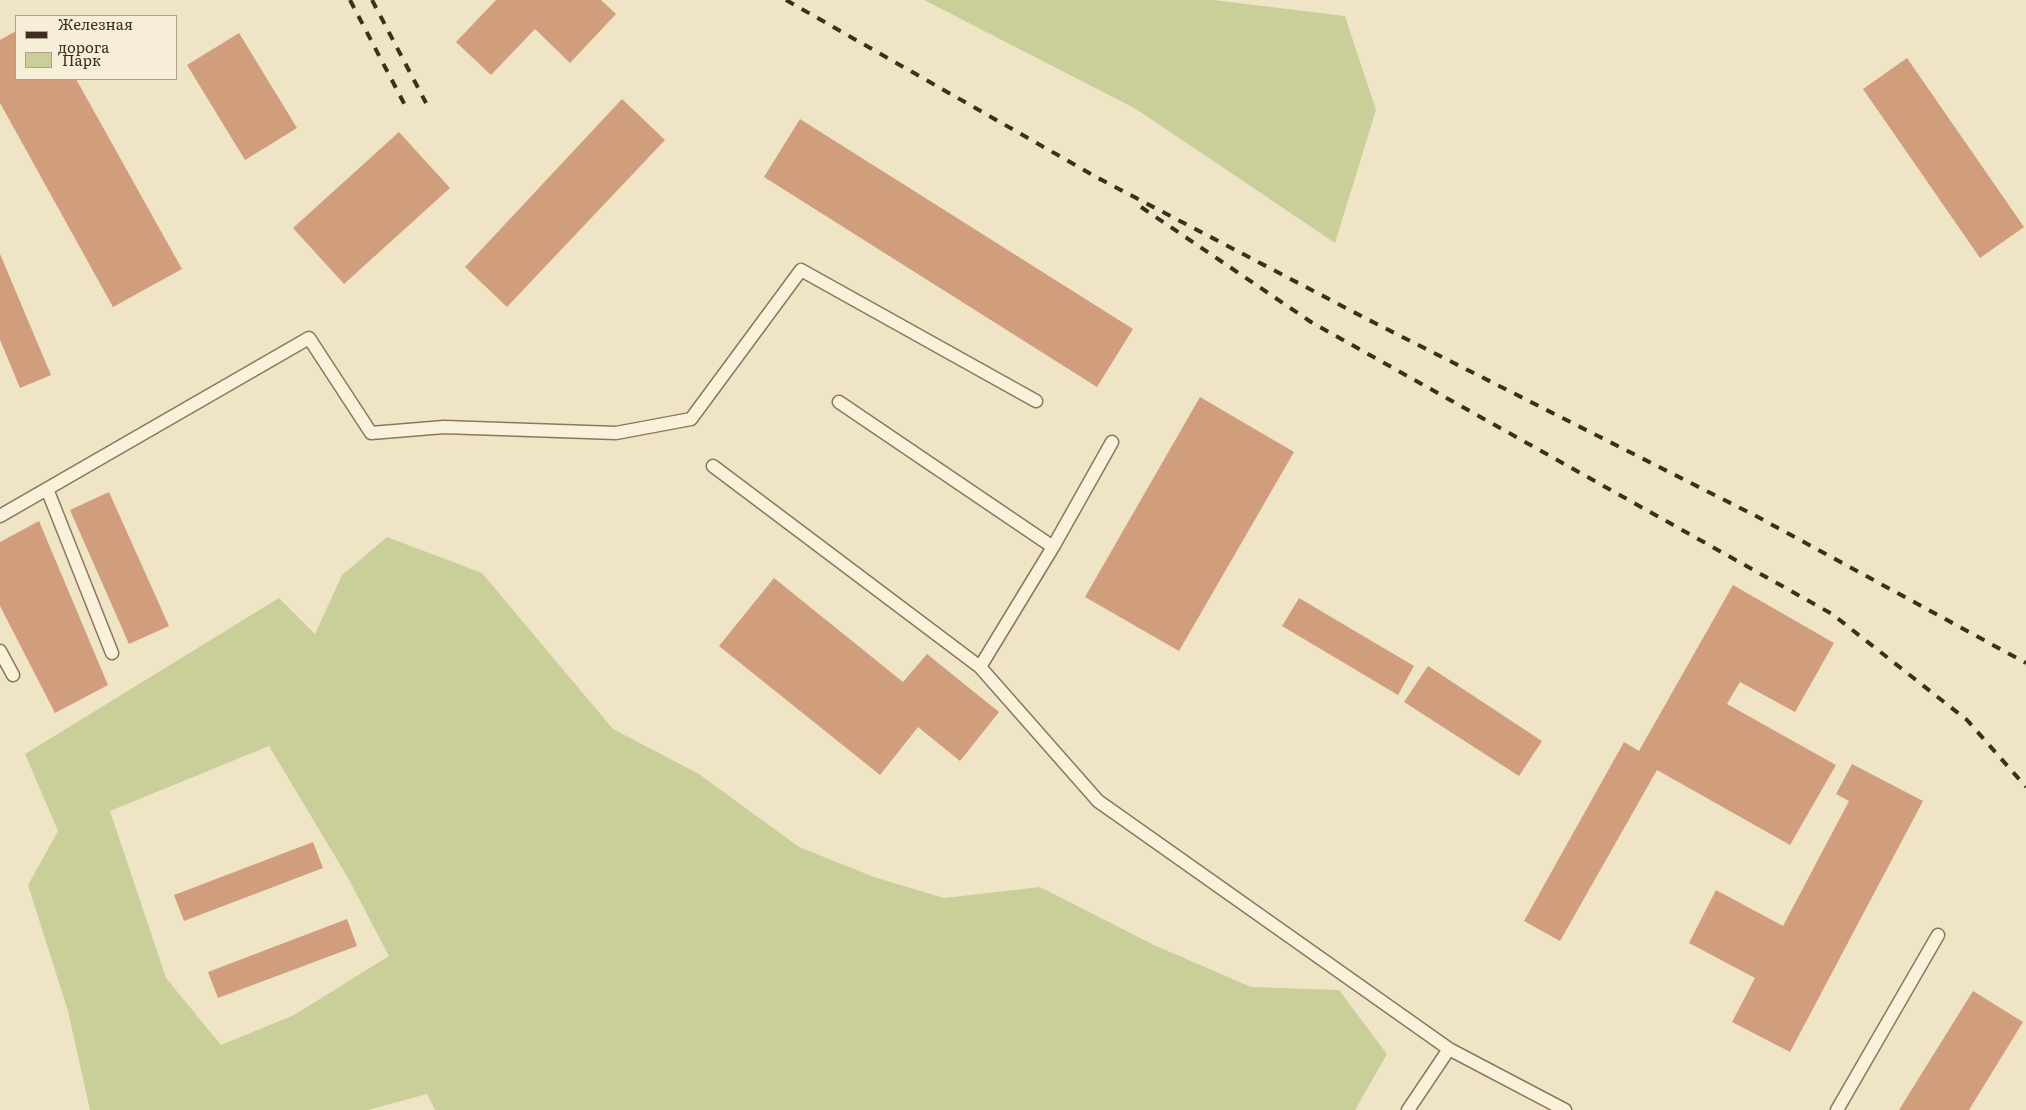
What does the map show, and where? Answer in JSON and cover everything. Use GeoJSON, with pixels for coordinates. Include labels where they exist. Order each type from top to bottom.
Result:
{"type":"FeatureCollection","features":[{"type":"Feature","properties":{"kind":"lane"},"geometry":{"type":"LineString","coordinates":[[0,516],[309,338],[371,433],[444,426],[616,433],[691,419],[801,270],[1036,401]]}},
{"type":"Feature","properties":{"kind":"lane"},"geometry":{"type":"LineString","coordinates":[[839,402],[1053,547]]}},
{"type":"Feature","properties":{"kind":"lane"},"geometry":{"type":"LineString","coordinates":[[980,667],[1053,547],[1112,442]]}},
{"type":"Feature","properties":{"kind":"lane"},"geometry":{"type":"LineString","coordinates":[[713,466],[980,667],[1098,801],[1449,1049],[1564,1110]]}},
{"type":"Feature","properties":{"kind":"lane"},"geometry":{"type":"LineString","coordinates":[[46,489],[112,653]]}},
{"type":"Feature","properties":{"kind":"lane"},"geometry":{"type":"LineString","coordinates":[[0,651],[13,675]]}},
{"type":"Feature","properties":{"kind":"lane"},"geometry":{"type":"LineString","coordinates":[[1837,1110],[1938,935]]}},
{"type":"Feature","properties":{"kind":"lane"},"geometry":{"type":"LineString","coordinates":[[1408,1110],[1449,1049]]}},
{"type":"Feature","properties":{"kind":"green space"},"geometry":{"type":"Polygon","coordinates":[[[924,0],[1213,0],[1345,16],[1376,110],[1335,243],[1136,109],[924,0]]]}},
{"type":"Feature","properties":{"kind":"green space"},"geometry":{"type":"Polygon","coordinates":[[[387,537],[482,573],[613,729],[699,774],[799,847],[874,877],[944,898],[1040,887],[1154,945],[1251,987],[1339,990],[1387,1054],[1355,1110],[435,1110],[427,1094],[368,1110],[90,1110],[68,1011],[28,885],[58,831],[25,754],[279,598],[315,634],[342,575],[387,537]],[[269,746],[110,811],[166,978],[221,1045],[294,1015],[389,956],[348,878],[269,746]]]}},
{"type":"Feature","properties":{"kind":"building"},"geometry":{"type":"Polygon","coordinates":[[[496,0],[601,0],[616,14],[570,63],[535,29],[491,75],[456,42],[496,0]]]}},
{"type":"Feature","properties":{"kind":"building"},"geometry":{"type":"Polygon","coordinates":[[[15,32],[15,80],[77,80],[182,269],[113,307],[0,103],[0,40],[15,32]]]}},
{"type":"Feature","properties":{"kind":"building"},"geometry":{"type":"Polygon","coordinates":[[[239,33],[297,128],[245,160],[187,65],[239,33]]]}},
{"type":"Feature","properties":{"kind":"building"},"geometry":{"type":"Polygon","coordinates":[[[1907,58],[2024,227],[1980,258],[1863,89],[1907,58]]]}},
{"type":"Feature","properties":{"kind":"building"},"geometry":{"type":"Polygon","coordinates":[[[622,99],[665,140],[507,307],[465,267],[622,99]]]}},
{"type":"Feature","properties":{"kind":"building"},"geometry":{"type":"Polygon","coordinates":[[[800,119],[1133,329],[1097,387],[764,177],[800,119]]]}},
{"type":"Feature","properties":{"kind":"building"},"geometry":{"type":"Polygon","coordinates":[[[399,132],[450,188],[344,284],[293,228],[399,132]]]}},
{"type":"Feature","properties":{"kind":"building"},"geometry":{"type":"Polygon","coordinates":[[[0,254],[51,375],[20,388],[0,340],[0,254]]]}},
{"type":"Feature","properties":{"kind":"building"},"geometry":{"type":"Polygon","coordinates":[[[1200,397],[1294,452],[1179,651],[1085,597],[1200,397]]]}},
{"type":"Feature","properties":{"kind":"building"},"geometry":{"type":"Polygon","coordinates":[[[109,492],[169,626],[129,644],[70,510],[109,492]]]}},
{"type":"Feature","properties":{"kind":"building"},"geometry":{"type":"Polygon","coordinates":[[[39,521],[108,685],[55,713],[0,606],[0,542],[39,521]]]}},
{"type":"Feature","properties":{"kind":"building"},"geometry":{"type":"Polygon","coordinates":[[[774,578],[903,682],[927,654],[999,712],[960,761],[918,727],[880,775],[719,646],[774,578]]]}},
{"type":"Feature","properties":{"kind":"building"},"geometry":{"type":"Polygon","coordinates":[[[1733,585],[1834,643],[1795,712],[1740,682],[1727,704],[1836,765],[1790,845],[1657,770],[1560,941],[1524,921],[1624,742],[1639,751],[1733,585]]]}},
{"type":"Feature","properties":{"kind":"building"},"geometry":{"type":"Polygon","coordinates":[[[1299,598],[1414,666],[1398,695],[1282,626],[1299,598]]]}},
{"type":"Feature","properties":{"kind":"building"},"geometry":{"type":"Polygon","coordinates":[[[1428,666],[1542,741],[1519,776],[1404,702],[1428,666]]]}},
{"type":"Feature","properties":{"kind":"building"},"geometry":{"type":"Polygon","coordinates":[[[1852,764],[1923,801],[1790,1052],[1732,1022],[1755,978],[1689,943],[1716,890],[1783,926],[1849,801],[1836,794],[1852,764]]]}},
{"type":"Feature","properties":{"kind":"building"},"geometry":{"type":"Polygon","coordinates":[[[313,842],[323,868],[184,921],[174,895],[313,842]]]}},
{"type":"Feature","properties":{"kind":"building"},"geometry":{"type":"Polygon","coordinates":[[[347,919],[357,946],[218,998],[208,972],[347,919]]]}},
{"type":"Feature","properties":{"kind":"building"},"geometry":{"type":"Polygon","coordinates":[[[1973,991],[2023,1022],[1969,1110],[1899,1110],[1973,991]]]}},
{"type":"Feature","properties":{"kind":"railway"},"geometry":{"type":"LineString","coordinates":[[350,0],[408,111]]}},
{"type":"Feature","properties":{"kind":"railway"},"geometry":{"type":"LineString","coordinates":[[372,0],[426,103]]}},
{"type":"Feature","properties":{"kind":"railway"},"geometry":{"type":"LineString","coordinates":[[786,0],[1098,178],[1365,318],[1756,516],[2026,663]]}},
{"type":"Feature","properties":{"kind":"railway"},"geometry":{"type":"LineString","coordinates":[[1141,207],[1311,322],[1832,614],[1967,720],[2026,787]]}}]}
